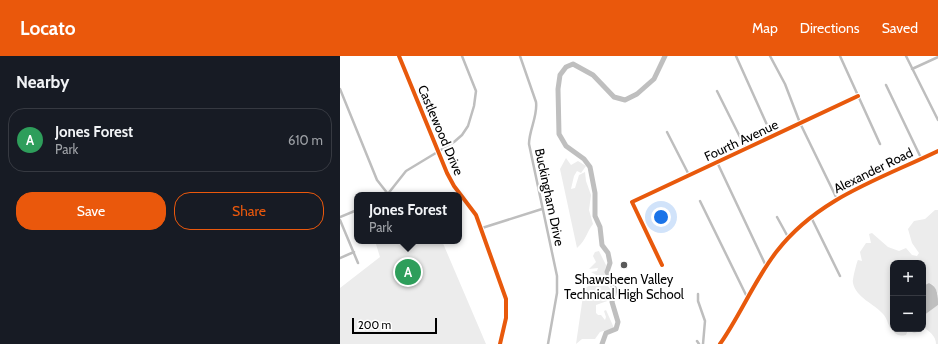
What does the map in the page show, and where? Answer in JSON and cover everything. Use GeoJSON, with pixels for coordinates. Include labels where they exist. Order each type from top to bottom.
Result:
{"type":"FeatureCollection","features":[{"type":"Feature","properties":{"kind":"street","name":"Castlewood Drive"},"geometry":{"type":"LineString","coordinates":[[399,56],[438,152],[451,180],[460,192]]}},
{"type":"Feature","properties":{"kind":"street"},"geometry":{"type":"LineString","coordinates":[[390,192],[406,171],[438,152],[462,135],[468,126],[474,106],[476,91],[462,56]]}},
{"type":"Feature","properties":{"kind":"street","name":"Buckingham Drive"},"geometry":{"type":"LineString","coordinates":[[520,56],[536,102],[536,108],[529,135],[529,144],[557,283],[548,344]]}},
{"type":"Feature","properties":{"kind":"street"},"geometry":{"type":"LineString","coordinates":[[736,56],[772,136]]}},
{"type":"Feature","properties":{"kind":"street"},"geometry":{"type":"LineString","coordinates":[[770,56],[785,84],[800,123],[837,198]]}},
{"type":"Feature","properties":{"kind":"street"},"geometry":{"type":"LineString","coordinates":[[840,56],[880,144]]}},
{"type":"Feature","properties":{"kind":"street"},"geometry":{"type":"LineString","coordinates":[[906,56],[938,120]]}},
{"type":"Feature","properties":{"kind":"street"},"geometry":{"type":"LineString","coordinates":[[912,70],[938,57]]}},
{"type":"Feature","properties":{"kind":"street"},"geometry":{"type":"LineString","coordinates":[[886,85],[921,158]]}},
{"type":"Feature","properties":{"kind":"street"},"geometry":{"type":"LineString","coordinates":[[340,89],[377,180],[386,192]]}},
{"type":"Feature","properties":{"kind":"street"},"geometry":{"type":"LineString","coordinates":[[717,91],[746,149]]}},
{"type":"Feature","properties":{"kind":"street","name":"Fourth Avenue"},"geometry":{"type":"LineString","coordinates":[[662,265],[632,202],[858,96]]}},
{"type":"Feature","properties":{"kind":"street"},"geometry":{"type":"LineString","coordinates":[[667,132],[689,175]]}},
{"type":"Feature","properties":{"kind":"street","name":"Alexander Road"},"geometry":{"type":"LineString","coordinates":[[720,344],[766,266],[788,237],[810,216],[837,198],[938,151]]}},
{"type":"Feature","properties":{"kind":"street"},"geometry":{"type":"LineString","coordinates":[[717,162],[766,266]]}},
{"type":"Feature","properties":{"kind":"street","name":"Castlewood Drive"},"geometry":{"type":"LineString","coordinates":[[462,194],[471,206],[482,228],[506,299],[506,318],[500,344]]}},
{"type":"Feature","properties":{"kind":"street"},"geometry":{"type":"LineString","coordinates":[[700,201],[747,297]]}},
{"type":"Feature","properties":{"kind":"street"},"geometry":{"type":"LineString","coordinates":[[482,228],[542,209]]}},
{"type":"Feature","properties":{"kind":"street"},"geometry":{"type":"LineString","coordinates":[[340,217],[354,211]]}},
{"type":"Feature","properties":{"kind":"street"},"geometry":{"type":"LineString","coordinates":[[810,216],[840,276]]}},
{"type":"Feature","properties":{"kind":"street"},"geometry":{"type":"LineString","coordinates":[[777,217],[788,237]]}},
{"type":"Feature","properties":{"kind":"street"},"geometry":{"type":"LineString","coordinates":[[340,220],[358,263]]}},
{"type":"Feature","properties":{"kind":"street"},"geometry":{"type":"LineString","coordinates":[[340,258],[354,252]]}},
{"type":"Feature","properties":{"kind":"street"},"geometry":{"type":"LineString","coordinates":[[698,294],[698,301],[705,321],[702,344]]}},
{"type":"Feature","properties":{"kind":"shaded area"},"geometry":{"type":"Polygon","coordinates":[[[566,158],[571,165],[578,161],[586,166],[581,173],[577,171],[574,176],[571,189],[575,188],[579,175],[585,172],[586,181],[591,195],[589,210],[593,224],[583,242],[577,248],[560,169],[566,158]]]}},
{"type":"Feature","properties":{"kind":"shaded area"},"geometry":{"type":"Polygon","coordinates":[[[935,210],[938,210],[938,294],[933,285],[929,283],[926,284],[926,260],[890,260],[890,327],[880,310],[858,293],[853,283],[858,260],[862,261],[860,252],[866,243],[871,243],[869,234],[872,233],[888,247],[899,251],[906,248],[912,255],[917,256],[919,253],[912,243],[908,229],[914,221],[925,219],[935,210]]]}},
{"type":"Feature","properties":{"kind":"shaded area"},"geometry":{"type":"Polygon","coordinates":[[[376,244],[443,244],[486,344],[340,344],[340,288],[380,257],[376,244]]]}},
{"type":"Feature","properties":{"kind":"shaded area"},"geometry":{"type":"Polygon","coordinates":[[[599,251],[606,265],[604,280],[610,289],[612,296],[610,300],[596,305],[596,313],[601,315],[605,320],[606,317],[604,311],[606,310],[614,328],[600,332],[595,339],[582,339],[576,344],[584,289],[590,285],[590,281],[595,284],[600,281],[598,276],[591,272],[597,271],[598,268],[589,269],[596,262],[593,256],[595,252],[599,251]]]}},
{"type":"Feature","properties":{"kind":"shaded area"},"geometry":{"type":"Polygon","coordinates":[[[929,283],[936,289],[938,295],[938,305],[926,314],[926,296],[926,284],[929,283]]]}},
{"type":"Feature","properties":{"kind":"shaded area"},"geometry":{"type":"Polygon","coordinates":[[[938,305],[938,344],[936,344],[933,336],[926,329],[926,314],[938,305]]]}},
{"type":"Feature","properties":{"kind":"shaded area"},"geometry":{"type":"Polygon","coordinates":[[[894,332],[907,332],[906,335],[902,336],[894,332]]]}},
{"type":"Feature","properties":{"kind":"waterway"},"geometry":{"type":"LineString","coordinates":[[602,344],[606,333],[616,329],[618,322],[612,302],[615,290],[607,272],[610,263],[608,253],[602,245],[600,227],[595,216],[595,193],[590,167],[584,159],[566,146],[559,134],[558,89],[560,75],[566,67],[573,64],[593,75],[614,97],[625,100],[637,94],[654,79],[665,56]]}},
{"type":"Feature","properties":{"kind":"cycle path"},"geometry":{"type":"LineString","coordinates":[[399,56],[447,173],[459,192]]}},
{"type":"Feature","properties":{"kind":"cycle path"},"geometry":{"type":"LineString","coordinates":[[662,265],[632,202],[858,96]]}},
{"type":"Feature","properties":{"kind":"cycle path"},"geometry":{"type":"LineString","coordinates":[[720,344],[769,262],[793,233],[811,217],[831,203],[872,181],[938,151]]}},
{"type":"Feature","properties":{"kind":"cycle path"},"geometry":{"type":"LineString","coordinates":[[462,197],[476,215],[506,299],[506,318],[500,344]]}},
{"type":"Feature","properties":{"kind":"place","name":"Shawsheen Valley Technical High School"},"geometry":{"type":"Point","coordinates":[624,265]}},
{"type":"Feature","properties":{"kind":"place","name":"Jones Forest"},"geometry":{"type":"Point","coordinates":[408,272]}}]}
